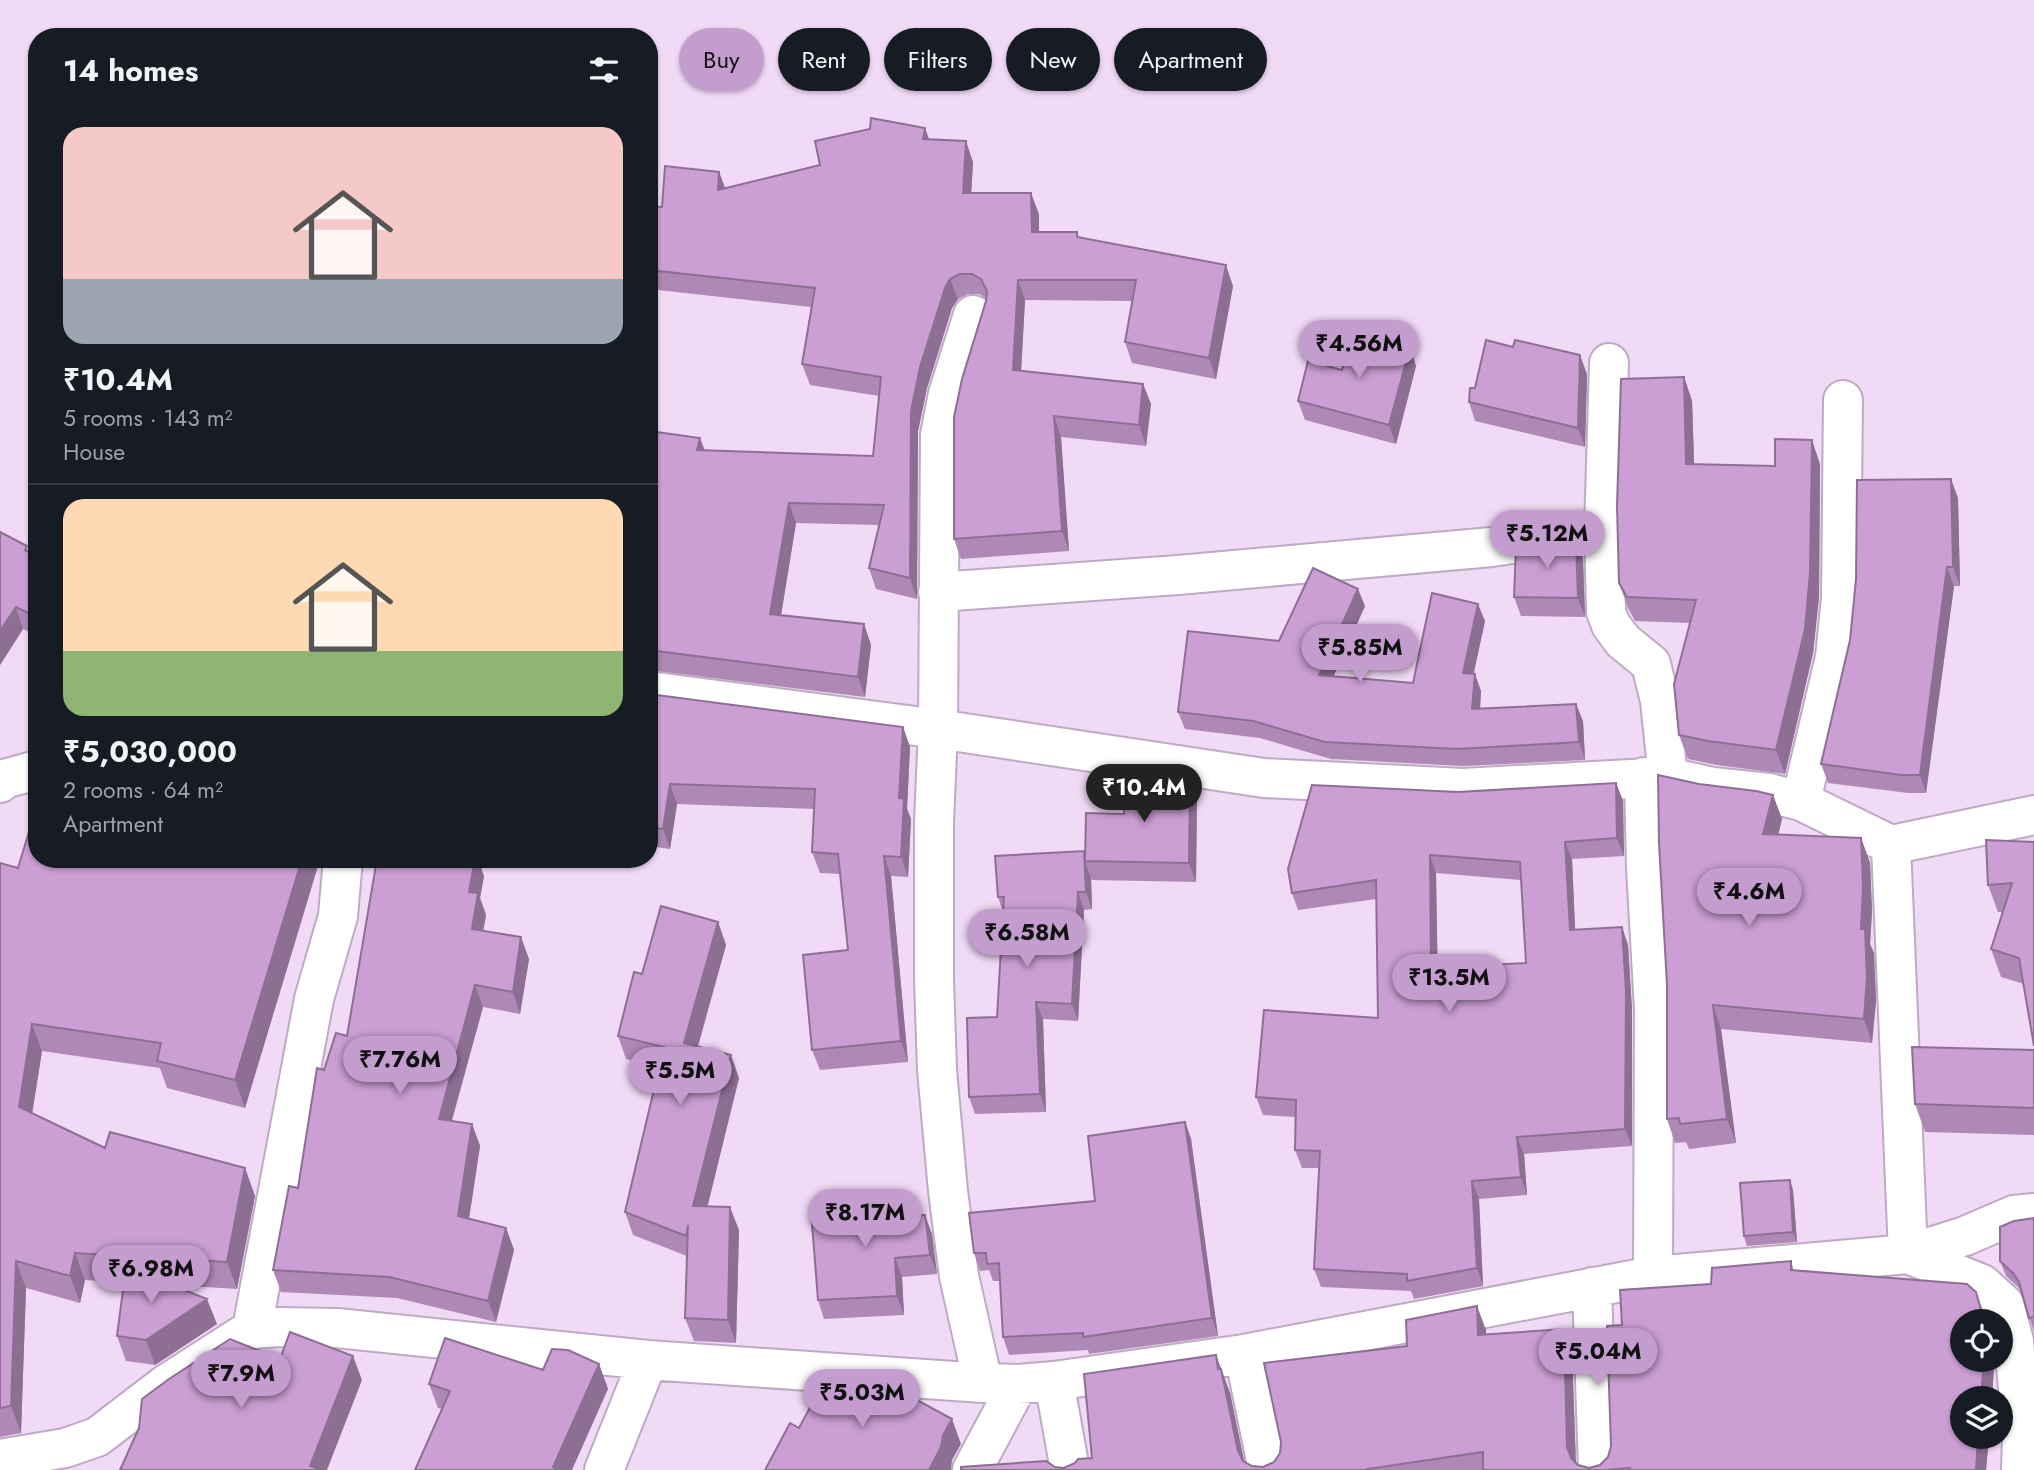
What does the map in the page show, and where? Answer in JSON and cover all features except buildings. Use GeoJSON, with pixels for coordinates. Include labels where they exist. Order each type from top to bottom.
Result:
{"type":"FeatureCollection","features":[{"type":"Feature","properties":{"kind":"street"},"geometry":{"type":"LineString","coordinates":[[973,315],[948,394],[940,435],[938,729],[934,822],[937,1070],[959,1276],[1070,1470]]}},
{"type":"Feature","properties":{"kind":"street"},"geometry":{"type":"LineString","coordinates":[[1609,363],[1604,530],[1606,612],[1623,642],[1651,664],[1660,701],[1656,777],[1646,868],[1654,1009],[1653,1276]]}},
{"type":"Feature","properties":{"kind":"street"},"geometry":{"type":"LineString","coordinates":[[1801,801],[1835,657],[1841,598],[1843,400]]}},
{"type":"Feature","properties":{"kind":"street"},"geometry":{"type":"LineString","coordinates":[[938,592],[1191,574],[1479,548],[1604,530]]}},
{"type":"Feature","properties":{"kind":"street"},"geometry":{"type":"LineString","coordinates":[[658,692],[938,729],[1264,778],[1463,788],[1656,777],[1769,793],[1801,801],[1891,845],[2034,815]]}},
{"type":"Feature","properties":{"kind":"street"},"geometry":{"type":"LineString","coordinates":[[0,783],[4,779],[28,772]]}},
{"type":"Feature","properties":{"kind":"street"},"geometry":{"type":"LineString","coordinates":[[1891,845],[1908,1254]]}},
{"type":"Feature","properties":{"kind":"street"},"geometry":{"type":"LineString","coordinates":[[251,1329],[314,999],[338,916],[342,868]]}},
{"type":"Feature","properties":{"kind":"street"},"geometry":{"type":"LineString","coordinates":[[0,1459],[65,1448],[92,1454],[165,1385],[251,1329],[279,1326],[337,1328],[648,1360],[1018,1383],[1244,1354],[1653,1276],[1908,1254],[1965,1236],[2014,1215],[2034,1213]]}},
{"type":"Feature","properties":{"kind":"street"},"geometry":{"type":"LineString","coordinates":[[1908,1254],[1982,1284],[2004,1304],[2014,1341],[2022,1438],[2021,1470]]}},
{"type":"Feature","properties":{"kind":"street"},"geometry":{"type":"LineString","coordinates":[[1592,1287],[1598,1470]]}},
{"type":"Feature","properties":{"kind":"street"},"geometry":{"type":"LineString","coordinates":[[1244,1354],[1268,1470]]}},
{"type":"Feature","properties":{"kind":"street"},"geometry":{"type":"LineString","coordinates":[[604,1470],[648,1360]]}},
{"type":"Feature","properties":{"kind":"street"},"geometry":{"type":"LineString","coordinates":[[972,1470],[1018,1383]]}}]}
